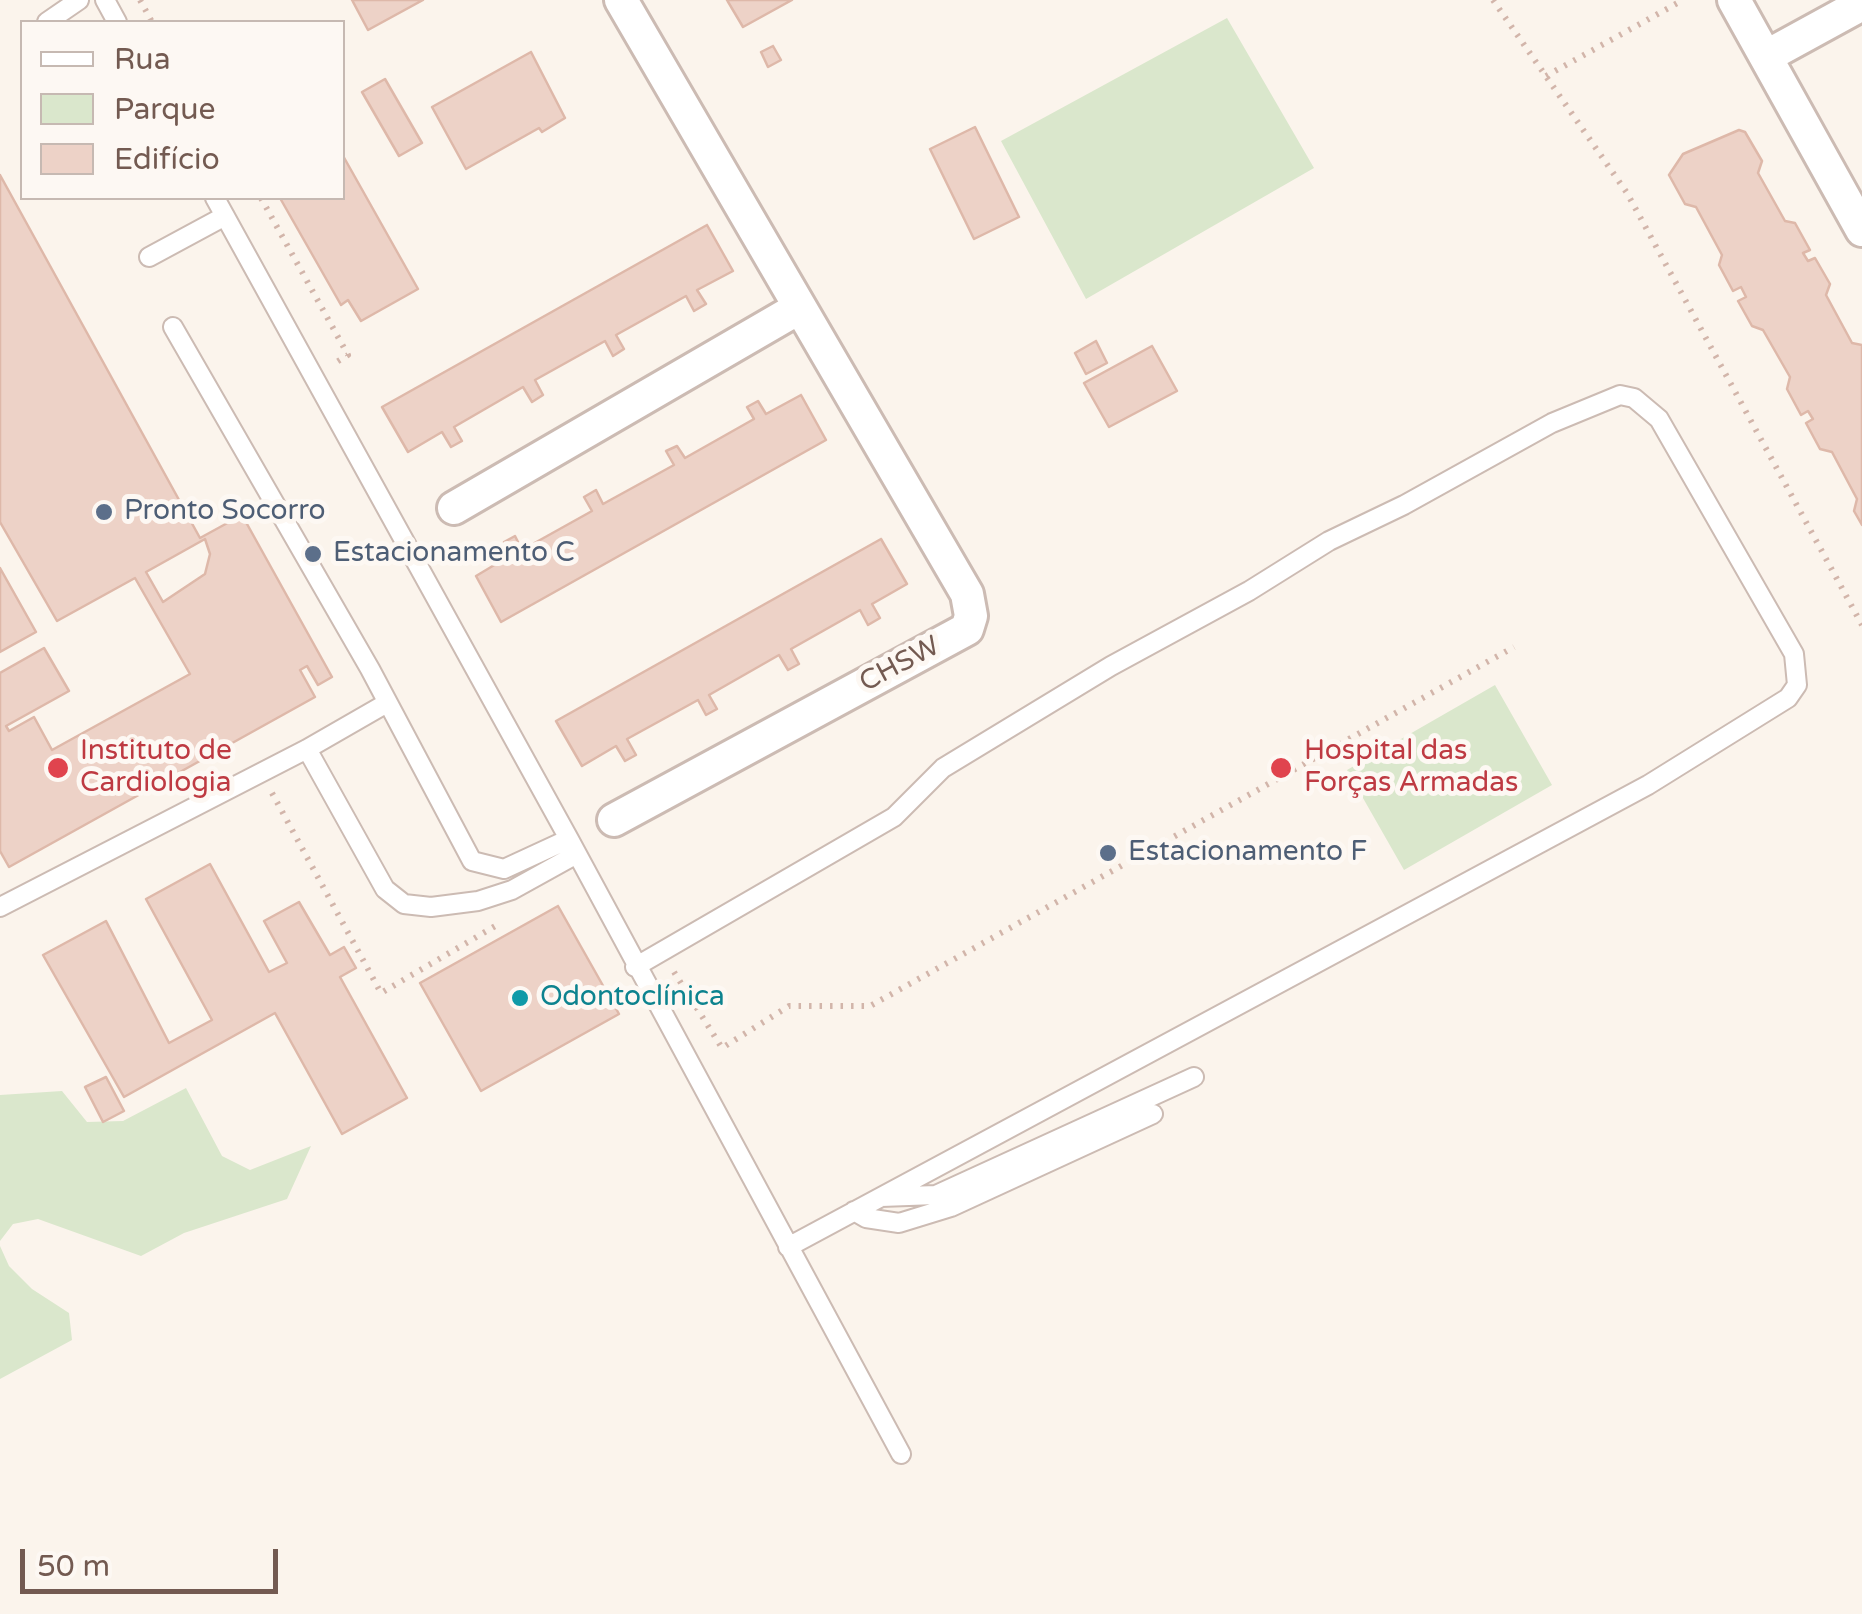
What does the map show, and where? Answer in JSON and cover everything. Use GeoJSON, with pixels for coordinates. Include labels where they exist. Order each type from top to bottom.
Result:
{"type":"FeatureCollection","features":[{"type":"Feature","properties":{"kind":"street","name":"CHSW"},"geometry":{"type":"LineString","coordinates":[[614,820],[970,624],[967,594],[797,309],[621,0]]}},
{"type":"Feature","properties":{"kind":"street"},"geometry":{"type":"LineString","coordinates":[[1734,0],[1862,230]]}},
{"type":"Feature","properties":{"kind":"street"},"geometry":{"type":"LineString","coordinates":[[1767,56],[1862,4]]}},
{"type":"Feature","properties":{"kind":"street"},"geometry":{"type":"LineString","coordinates":[[454,508],[797,309]]}},
{"type":"Feature","properties":{"kind":"lane"},"geometry":{"type":"LineString","coordinates":[[50,20],[79,0]]}},
{"type":"Feature","properties":{"kind":"lane"},"geometry":{"type":"LineString","coordinates":[[216,200],[573,846],[902,1454]]}},
{"type":"Feature","properties":{"kind":"lane"},"geometry":{"type":"LineString","coordinates":[[150,257],[225,216]]}},
{"type":"Feature","properties":{"kind":"lane"},"geometry":{"type":"LineString","coordinates":[[173,326],[472,861],[504,870],[573,846]]}},
{"type":"Feature","properties":{"kind":"lane"},"geometry":{"type":"LineString","coordinates":[[635,966],[894,817],[942,768],[1175,628],[1250,591],[1328,541],[1404,505],[1552,422],[1620,395],[1634,398],[1660,419],[1794,654],[1797,685],[1788,698],[1648,785],[788,1246]]}},
{"type":"Feature","properties":{"kind":"lane"},"geometry":{"type":"LineString","coordinates":[[0,907],[307,750],[386,703]]}},
{"type":"Feature","properties":{"kind":"lane"},"geometry":{"type":"LineString","coordinates":[[307,750],[386,889],[404,904],[431,907],[478,901],[512,890],[573,846]]}},
{"type":"Feature","properties":{"kind":"lane"},"geometry":{"type":"LineString","coordinates":[[880,1197],[936,1195],[1194,1077]]}},
{"type":"Feature","properties":{"kind":"lane"},"geometry":{"type":"LineString","coordinates":[[854,1211],[866,1218],[899,1223],[950,1207],[1153,1114]]}},
{"type":"Feature","properties":{"kind":"path"},"geometry":{"type":"LineString","coordinates":[[1493,0],[1627,193],[1862,625]]}},
{"type":"Feature","properties":{"kind":"path"},"geometry":{"type":"LineString","coordinates":[[1546,76],[1682,0]]}},
{"type":"Feature","properties":{"kind":"path"},"geometry":{"type":"LineString","coordinates":[[654,955],[683,979],[722,1048],[789,1006],[870,1006],[1514,647]]}},
{"type":"Feature","properties":{"kind":"path"},"geometry":{"type":"LineString","coordinates":[[268,786],[381,993],[512,916]]}},
{"type":"Feature","properties":{"kind":"green space"},"geometry":{"type":"Polygon","coordinates":[[[1227,18],[1314,168],[1086,299],[1001,141],[1227,18]]]}},
{"type":"Feature","properties":{"kind":"green space"},"geometry":{"type":"Polygon","coordinates":[[[1495,685],[1552,785],[1404,870],[1347,770],[1495,685]]]}},
{"type":"Feature","properties":{"kind":"green space"},"geometry":{"type":"Polygon","coordinates":[[[186,1088],[222,1156],[250,1170],[311,1146],[287,1199],[184,1233],[141,1256],[38,1219],[13,1224],[0,1241],[0,1095],[62,1091],[87,1122],[123,1121],[186,1088]]]}},
{"type":"Feature","properties":{"kind":"green space"},"geometry":{"type":"Polygon","coordinates":[[[0,1246],[9,1266],[32,1289],[69,1313],[72,1340],[0,1379],[0,1246]]]}},
{"type":"Feature","properties":{"kind":"building"},"geometry":{"type":"Polygon","coordinates":[[[352,0],[423,0],[368,30],[352,0]]]}},
{"type":"Feature","properties":{"kind":"building"},"geometry":{"type":"Polygon","coordinates":[[[727,0],[792,0],[743,27],[727,0]]]}},
{"type":"Feature","properties":{"kind":"building"},"geometry":{"type":"Polygon","coordinates":[[[773,46],[781,60],[768,67],[761,52],[773,46]]]}},
{"type":"Feature","properties":{"kind":"building"},"geometry":{"type":"Polygon","coordinates":[[[531,52],[565,118],[542,132],[539,128],[466,169],[432,107],[531,52]]]}},
{"type":"Feature","properties":{"kind":"building"},"geometry":{"type":"Polygon","coordinates":[[[385,79],[422,143],[399,156],[362,92],[385,79]]]}},
{"type":"Feature","properties":{"kind":"building"},"geometry":{"type":"Polygon","coordinates":[[[975,127],[1019,217],[974,239],[930,149],[975,127]]]}},
{"type":"Feature","properties":{"kind":"building"},"geometry":{"type":"Polygon","coordinates":[[[1739,130],[1745,132],[1762,161],[1758,173],[1785,221],[1795,223],[1810,250],[1803,253],[1808,261],[1815,258],[1830,284],[1826,295],[1852,343],[1862,345],[1862,525],[1854,511],[1857,499],[1832,452],[1820,449],[1806,423],[1813,419],[1808,411],[1801,415],[1787,389],[1790,377],[1763,330],[1752,326],[1738,301],[1746,297],[1741,287],[1733,291],[1719,265],[1722,255],[1696,207],[1685,204],[1669,175],[1683,154],[1739,130]]]}},
{"type":"Feature","properties":{"kind":"building"},"geometry":{"type":"Polygon","coordinates":[[[345,159],[418,289],[361,321],[348,300],[341,305],[281,200],[345,200],[345,159]]]}},
{"type":"Feature","properties":{"kind":"building"},"geometry":{"type":"Polygon","coordinates":[[[0,175],[200,538],[242,515],[332,677],[318,685],[307,666],[300,670],[315,697],[9,867],[0,851],[0,673],[44,648],[69,691],[6,726],[9,731],[34,717],[52,750],[190,674],[135,578],[57,621],[0,522],[0,175]],[[205,539],[146,572],[163,602],[205,574],[210,554],[205,539]]]}},
{"type":"Feature","properties":{"kind":"building"},"geometry":{"type":"Polygon","coordinates":[[[707,225],[733,271],[697,290],[706,304],[694,311],[686,296],[616,335],[624,349],[613,356],[605,341],[535,380],[543,395],[532,402],[523,387],[454,427],[462,441],[451,447],[442,432],[408,452],[382,407],[707,225]]]}},
{"type":"Feature","properties":{"kind":"building"},"geometry":{"type":"Polygon","coordinates":[[[1096,341],[1107,363],[1086,374],[1075,353],[1096,341]]]}},
{"type":"Feature","properties":{"kind":"building"},"geometry":{"type":"Polygon","coordinates":[[[1152,346],[1177,391],[1109,427],[1084,383],[1152,346]]]}},
{"type":"Feature","properties":{"kind":"building"},"geometry":{"type":"Polygon","coordinates":[[[801,395],[826,440],[501,622],[476,576],[511,555],[504,542],[515,536],[522,550],[592,511],[584,497],[596,490],[603,504],[674,465],[666,451],[677,446],[685,458],[754,419],[747,407],[758,401],[766,414],[801,395]]]}},
{"type":"Feature","properties":{"kind":"building"},"geometry":{"type":"Polygon","coordinates":[[[881,539],[907,584],[872,604],[880,618],[868,625],[860,610],[791,649],[799,664],[788,670],[779,655],[709,695],[717,709],[706,715],[698,700],[627,739],[636,755],[625,761],[616,746],[582,766],[556,721],[881,539]]]}},
{"type":"Feature","properties":{"kind":"building"},"geometry":{"type":"Polygon","coordinates":[[[0,568],[36,632],[0,652],[0,568]]]}},
{"type":"Feature","properties":{"kind":"building"},"geometry":{"type":"Polygon","coordinates":[[[210,864],[269,972],[287,963],[264,921],[299,902],[330,955],[344,947],[356,968],[340,977],[407,1098],[342,1134],[275,1013],[124,1097],[43,955],[106,921],[169,1043],[212,1020],[146,899],[210,864]]]}},
{"type":"Feature","properties":{"kind":"building","name":"Odontoclínica"},"geometry":{"type":"Polygon","coordinates":[[[558,906],[619,1014],[481,1091],[420,983],[558,906]]]}},
{"type":"Feature","properties":{"kind":"building"},"geometry":{"type":"Polygon","coordinates":[[[106,1077],[124,1111],[103,1122],[85,1087],[106,1077]]]}},
{"type":"Feature","properties":{"kind":"place","name":"Pronto Socorro"},"geometry":{"type":"Point","coordinates":[104,512]}},
{"type":"Feature","properties":{"kind":"place","name":"Estacionamento C"},"geometry":{"type":"Point","coordinates":[313,554]}},
{"type":"Feature","properties":{"kind":"place","name":"Instituto de Cardiologia"},"geometry":{"type":"Point","coordinates":[58,768]}},
{"type":"Feature","properties":{"kind":"place","name":"Hospital das Forças Armadas"},"geometry":{"type":"Point","coordinates":[1281,768]}},
{"type":"Feature","properties":{"kind":"place","name":"Estacionamento F"},"geometry":{"type":"Point","coordinates":[1108,853]}},
{"type":"Feature","properties":{"kind":"place","name":"Odontoclínica"},"geometry":{"type":"Point","coordinates":[520,998]}}]}
